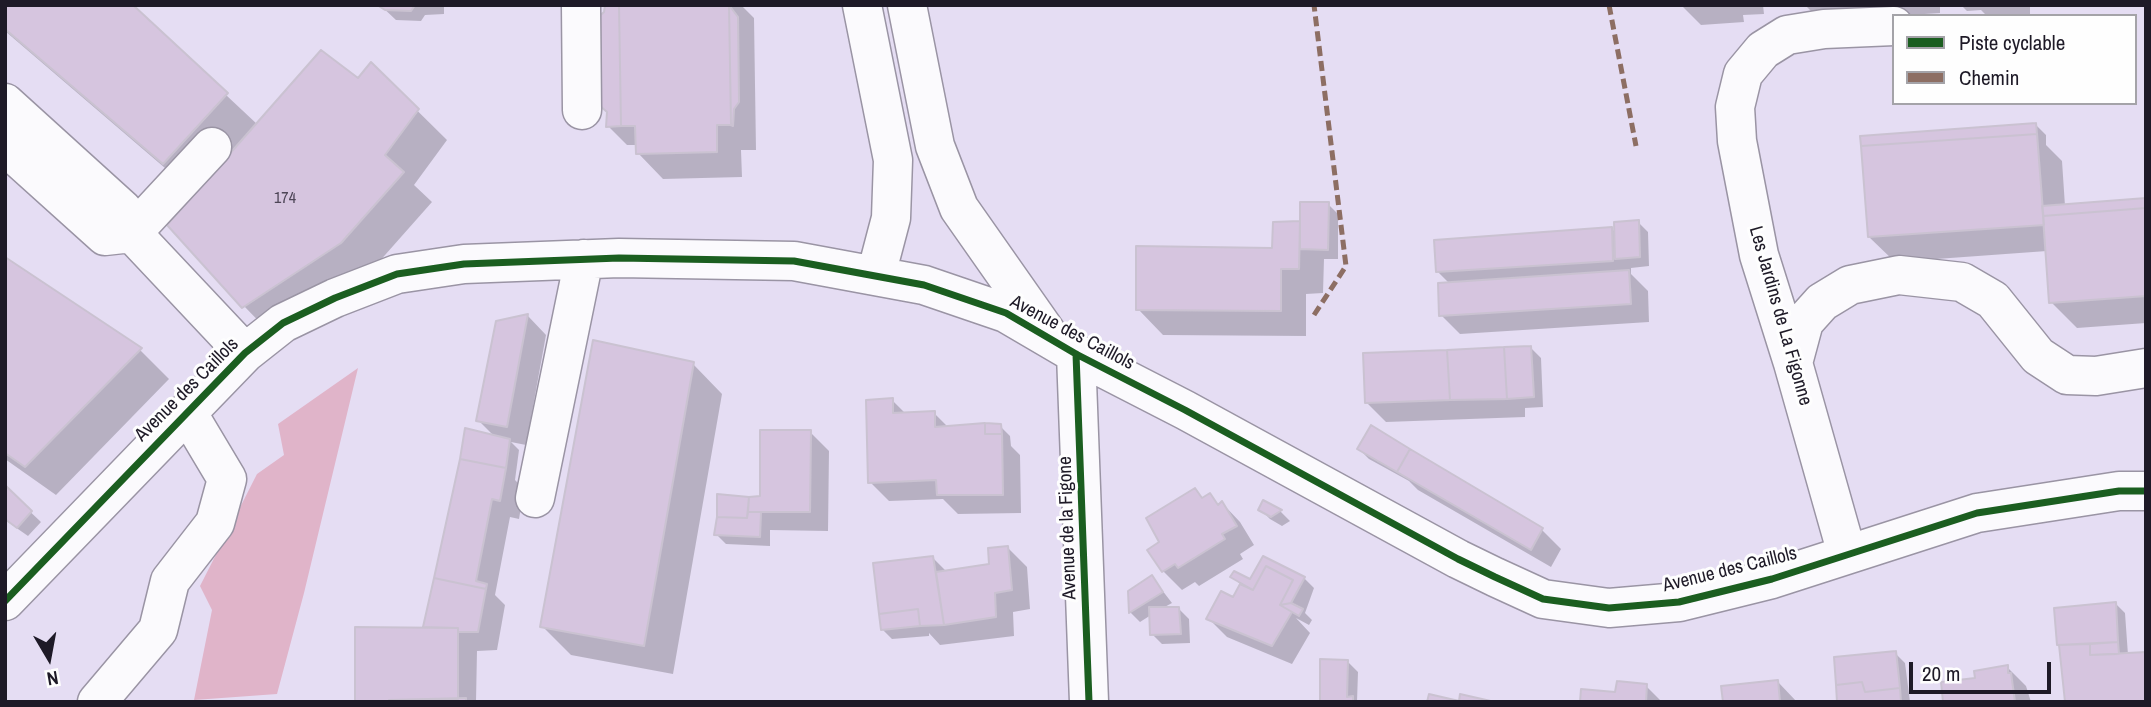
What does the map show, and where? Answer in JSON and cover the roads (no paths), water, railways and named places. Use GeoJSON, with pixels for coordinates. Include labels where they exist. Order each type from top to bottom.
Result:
{"type":"FeatureCollection","features":[{"type":"Feature","properties":{"kind":"street"},"geometry":{"type":"LineString","coordinates":[[581,5],[582,110]]}},
{"type":"Feature","properties":{"kind":"street"},"geometry":{"type":"LineString","coordinates":[[862,5],[893,160],[891,218],[876,275]]}},
{"type":"Feature","properties":{"kind":"street"},"geometry":{"type":"LineString","coordinates":[[907,5],[936,146],[959,208],[1063,346]]}},
{"type":"Feature","properties":{"kind":"street","name":"Les Jardins de La Figonne"},"geometry":{"type":"LineString","coordinates":[[1847,554],[1793,363],[1759,255],[1737,141],[1735,107],[1743,74],[1763,50],[1787,35],[1824,29],[1892,26]]}},
{"type":"Feature","properties":{"kind":"street"},"geometry":{"type":"LineString","coordinates":[[5,103],[124,210],[132,233],[245,353]]}},
{"type":"Feature","properties":{"kind":"street"},"geometry":{"type":"LineString","coordinates":[[5,146],[105,236],[132,233],[212,147]]}},
{"type":"Feature","properties":{"kind":"street","name":"Avenue des Caillols"},"geometry":{"type":"LineString","coordinates":[[5,601],[245,353],[283,323],[397,274],[464,264],[619,258],[794,261],[924,285],[1006,313],[1458,559],[1543,598],[1609,608],[1679,602],[1772,579],[1977,513],[2119,491],[2146,491]]}},
{"type":"Feature","properties":{"kind":"street"},"geometry":{"type":"LineString","coordinates":[[535,498],[584,259]]}},
{"type":"Feature","properties":{"kind":"street"},"geometry":{"type":"LineString","coordinates":[[1793,363],[1804,322],[1822,302],[1850,285],[1899,275],[1962,282],[1993,300],[2038,356],[2067,375],[2096,376],[2146,368]]}},
{"type":"Feature","properties":{"kind":"street","name":"Avenue de la Figone"},"geometry":{"type":"LineString","coordinates":[[1063,346],[1088,702]]}},
{"type":"Feature","properties":{"kind":"street"},"geometry":{"type":"LineString","coordinates":[[97,702],[158,629],[170,581],[215,523],[227,479],[187,412]]}}]}
